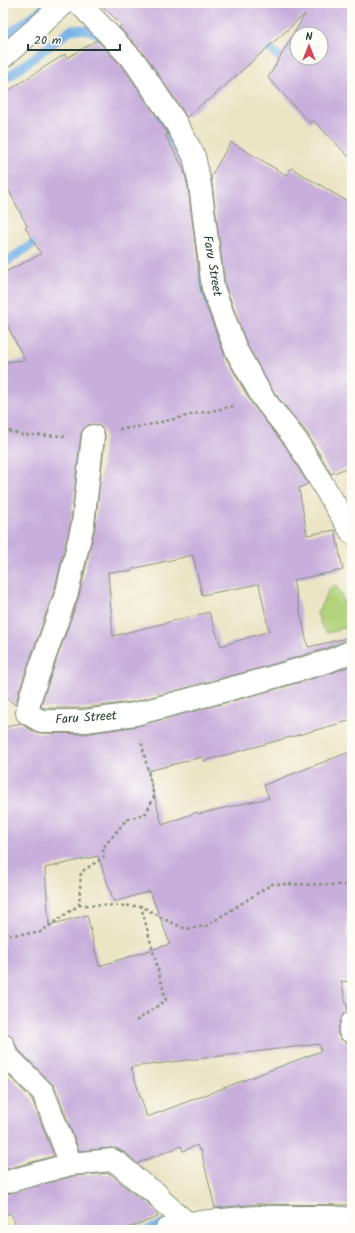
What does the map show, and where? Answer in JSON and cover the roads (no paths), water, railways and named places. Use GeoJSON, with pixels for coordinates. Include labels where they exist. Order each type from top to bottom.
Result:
{"type":"FeatureCollection","features":[{"type":"Feature","properties":{"kind":"street"},"geometry":{"type":"LineString","coordinates":[[3,57],[65,3]]}},
{"type":"Feature","properties":{"kind":"street","name":"Faru Street"},"geometry":{"type":"LineString","coordinates":[[79,3],[135,62],[176,123],[194,156],[200,185],[213,288],[236,350],[263,398],[296,440],[352,533]]}},
{"type":"Feature","properties":{"kind":"street","name":"Faru Street"},"geometry":{"type":"LineString","coordinates":[[93,436],[81,532],[67,592],[31,695],[27,713],[41,721],[84,721],[135,714],[329,661],[352,651]]}},
{"type":"Feature","properties":{"kind":"street"},"geometry":{"type":"LineString","coordinates":[[352,1023],[350,1031],[352,1030]]}},
{"type":"Feature","properties":{"kind":"street"},"geometry":{"type":"LineString","coordinates":[[3,1045],[7,1056],[43,1092],[71,1164]]}},
{"type":"Feature","properties":{"kind":"street"},"geometry":{"type":"LineString","coordinates":[[3,1182],[71,1164],[112,1160],[119,1164],[142,1184],[156,1193],[187,1223]]}},
{"type":"Feature","properties":{"kind":"street"},"geometry":{"type":"LineString","coordinates":[[166,1230],[187,1223],[257,1217],[330,1217],[352,1219]]}},
{"type":"Feature","properties":{"kind":"waterway"},"geometry":{"type":"LineString","coordinates":[[3,38],[41,10],[47,3]]}},
{"type":"Feature","properties":{"kind":"waterway"},"geometry":{"type":"LineString","coordinates":[[3,81],[72,29],[83,29],[100,36]]}},
{"type":"Feature","properties":{"kind":"waterway"},"geometry":{"type":"LineString","coordinates":[[259,39],[287,64],[289,62]]}},
{"type":"Feature","properties":{"kind":"waterway"},"geometry":{"type":"LineString","coordinates":[[160,118],[180,157],[186,165],[187,195]]}},
{"type":"Feature","properties":{"kind":"waterway"},"geometry":{"type":"LineString","coordinates":[[3,264],[43,237]]}},
{"type":"Feature","properties":{"kind":"waterway"},"geometry":{"type":"LineString","coordinates":[[197,276],[210,319],[225,348]]}},
{"type":"Feature","properties":{"kind":"waterway"},"geometry":{"type":"LineString","coordinates":[[148,1230],[166,1223]]}}]}
